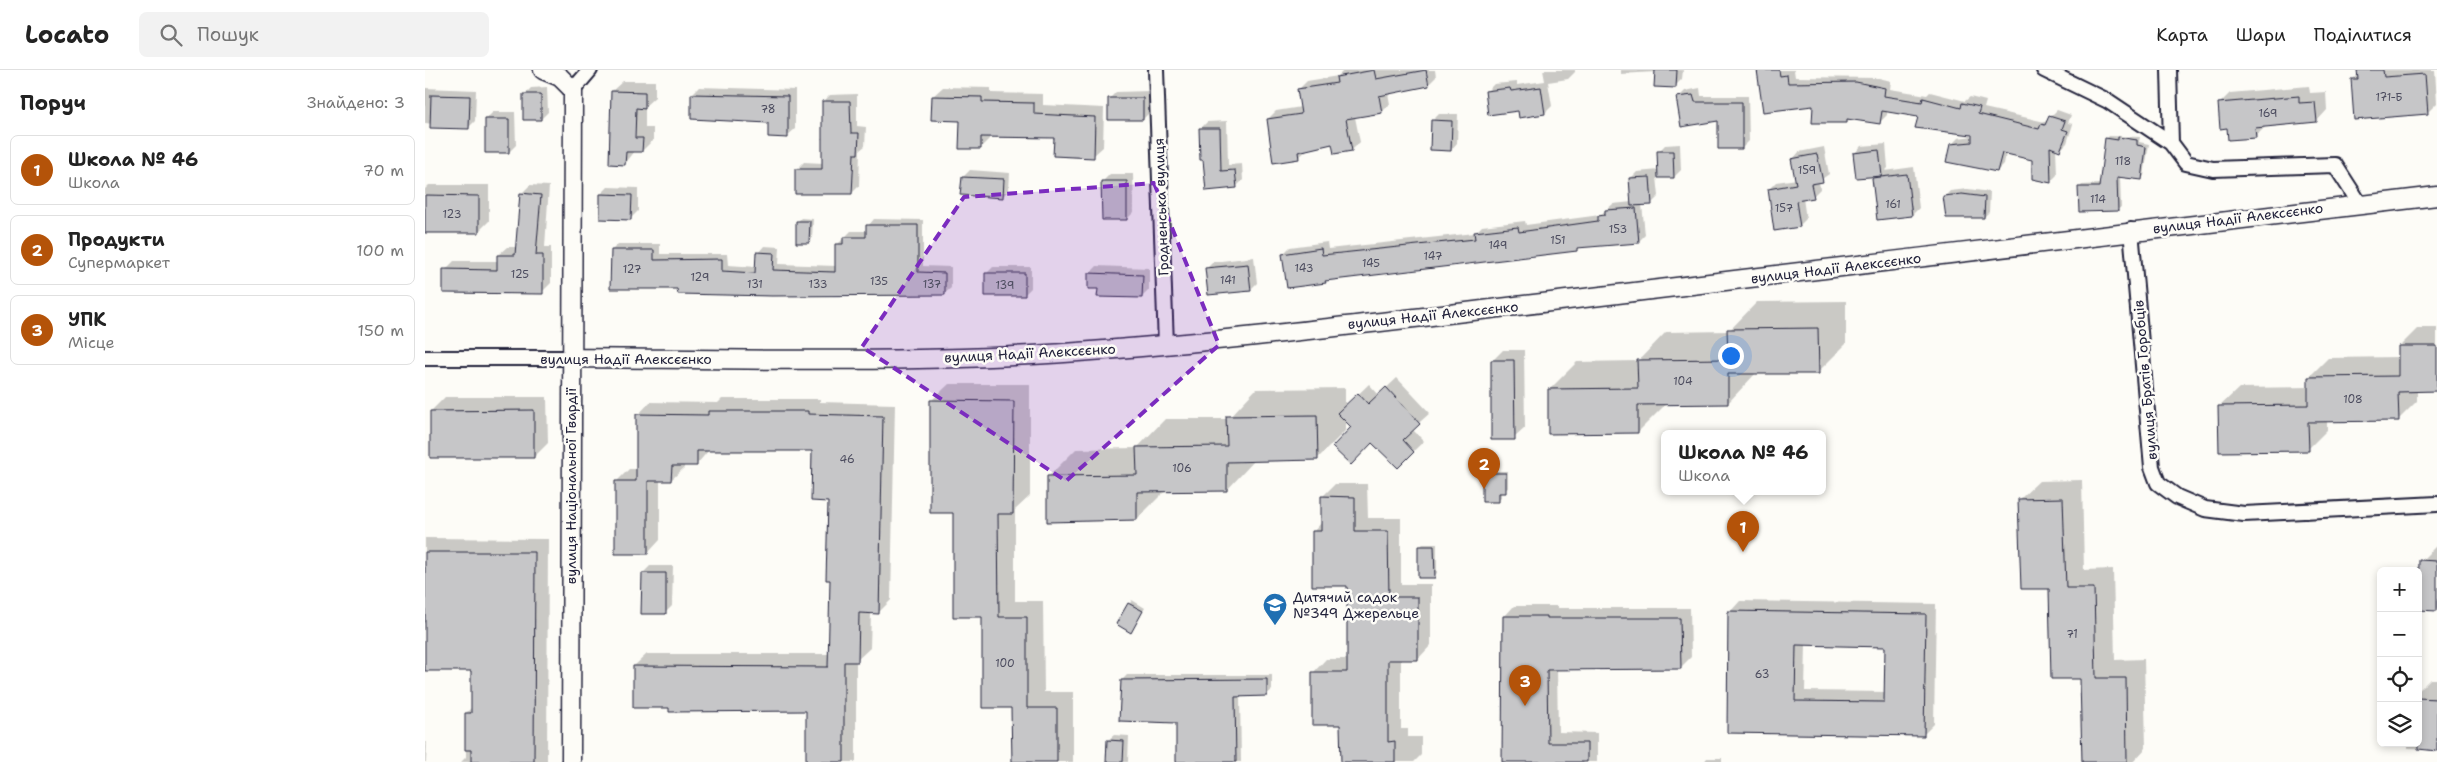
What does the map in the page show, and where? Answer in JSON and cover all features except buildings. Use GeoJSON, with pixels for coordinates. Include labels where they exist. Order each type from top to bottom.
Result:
{"type":"FeatureCollection","features":[{"type":"Feature","properties":{"kind":"street"},"geometry":{"type":"LineString","coordinates":[[543,70],[560,78],[573,90],[590,70]]}},
{"type":"Feature","properties":{"kind":"street","name":"Гродненська вулиця"},"geometry":{"type":"LineString","coordinates":[[1156,70],[1166,345]]}},
{"type":"Feature","properties":{"kind":"street"},"geometry":{"type":"LineString","coordinates":[[2044,70],[2109,101],[2171,142],[2185,163],[2213,169],[2335,165],[2360,204]]}},
{"type":"Feature","properties":{"kind":"street"},"geometry":{"type":"LineString","coordinates":[[2169,70],[2172,118],[2171,142]]}},
{"type":"Feature","properties":{"kind":"street","name":"вулиця Національної Гвардії"},"geometry":{"type":"LineString","coordinates":[[571,762],[573,90]]}},
{"type":"Feature","properties":{"kind":"street","name":"вулиця Надії Алексєєнко"},"geometry":{"type":"LineString","coordinates":[[425,358],[916,360],[1166,345],[1757,278],[2131,230],[2437,196]]}},
{"type":"Feature","properties":{"kind":"street","name":"вулиця Братів Горобців"},"geometry":{"type":"LineString","coordinates":[[2131,230],[2152,467],[2158,483],[2177,497],[2205,509],[2245,514],[2437,504]]}},
{"type":"Feature","properties":{"kind":"highlighted area"},"geometry":{"type":"Polygon","coordinates":[[[1154,183],[1219,345],[1066,481],[862,347],[964,197],[1154,183]]]}},
{"type":"Feature","properties":{"kind":"place","name":"Продукти"},"geometry":{"type":"Point","coordinates":[1484,489]}},
{"type":"Feature","properties":{"kind":"place","name":"Школа № 46"},"geometry":{"type":"Point","coordinates":[1743,552]}},
{"type":"Feature","properties":{"kind":"place","name":"Дитячий садок №349 Джерельце"},"geometry":{"type":"Point","coordinates":[1275,626]}},
{"type":"Feature","properties":{"kind":"place","name":"УПК"},"geometry":{"type":"Point","coordinates":[1525,706]}}]}
